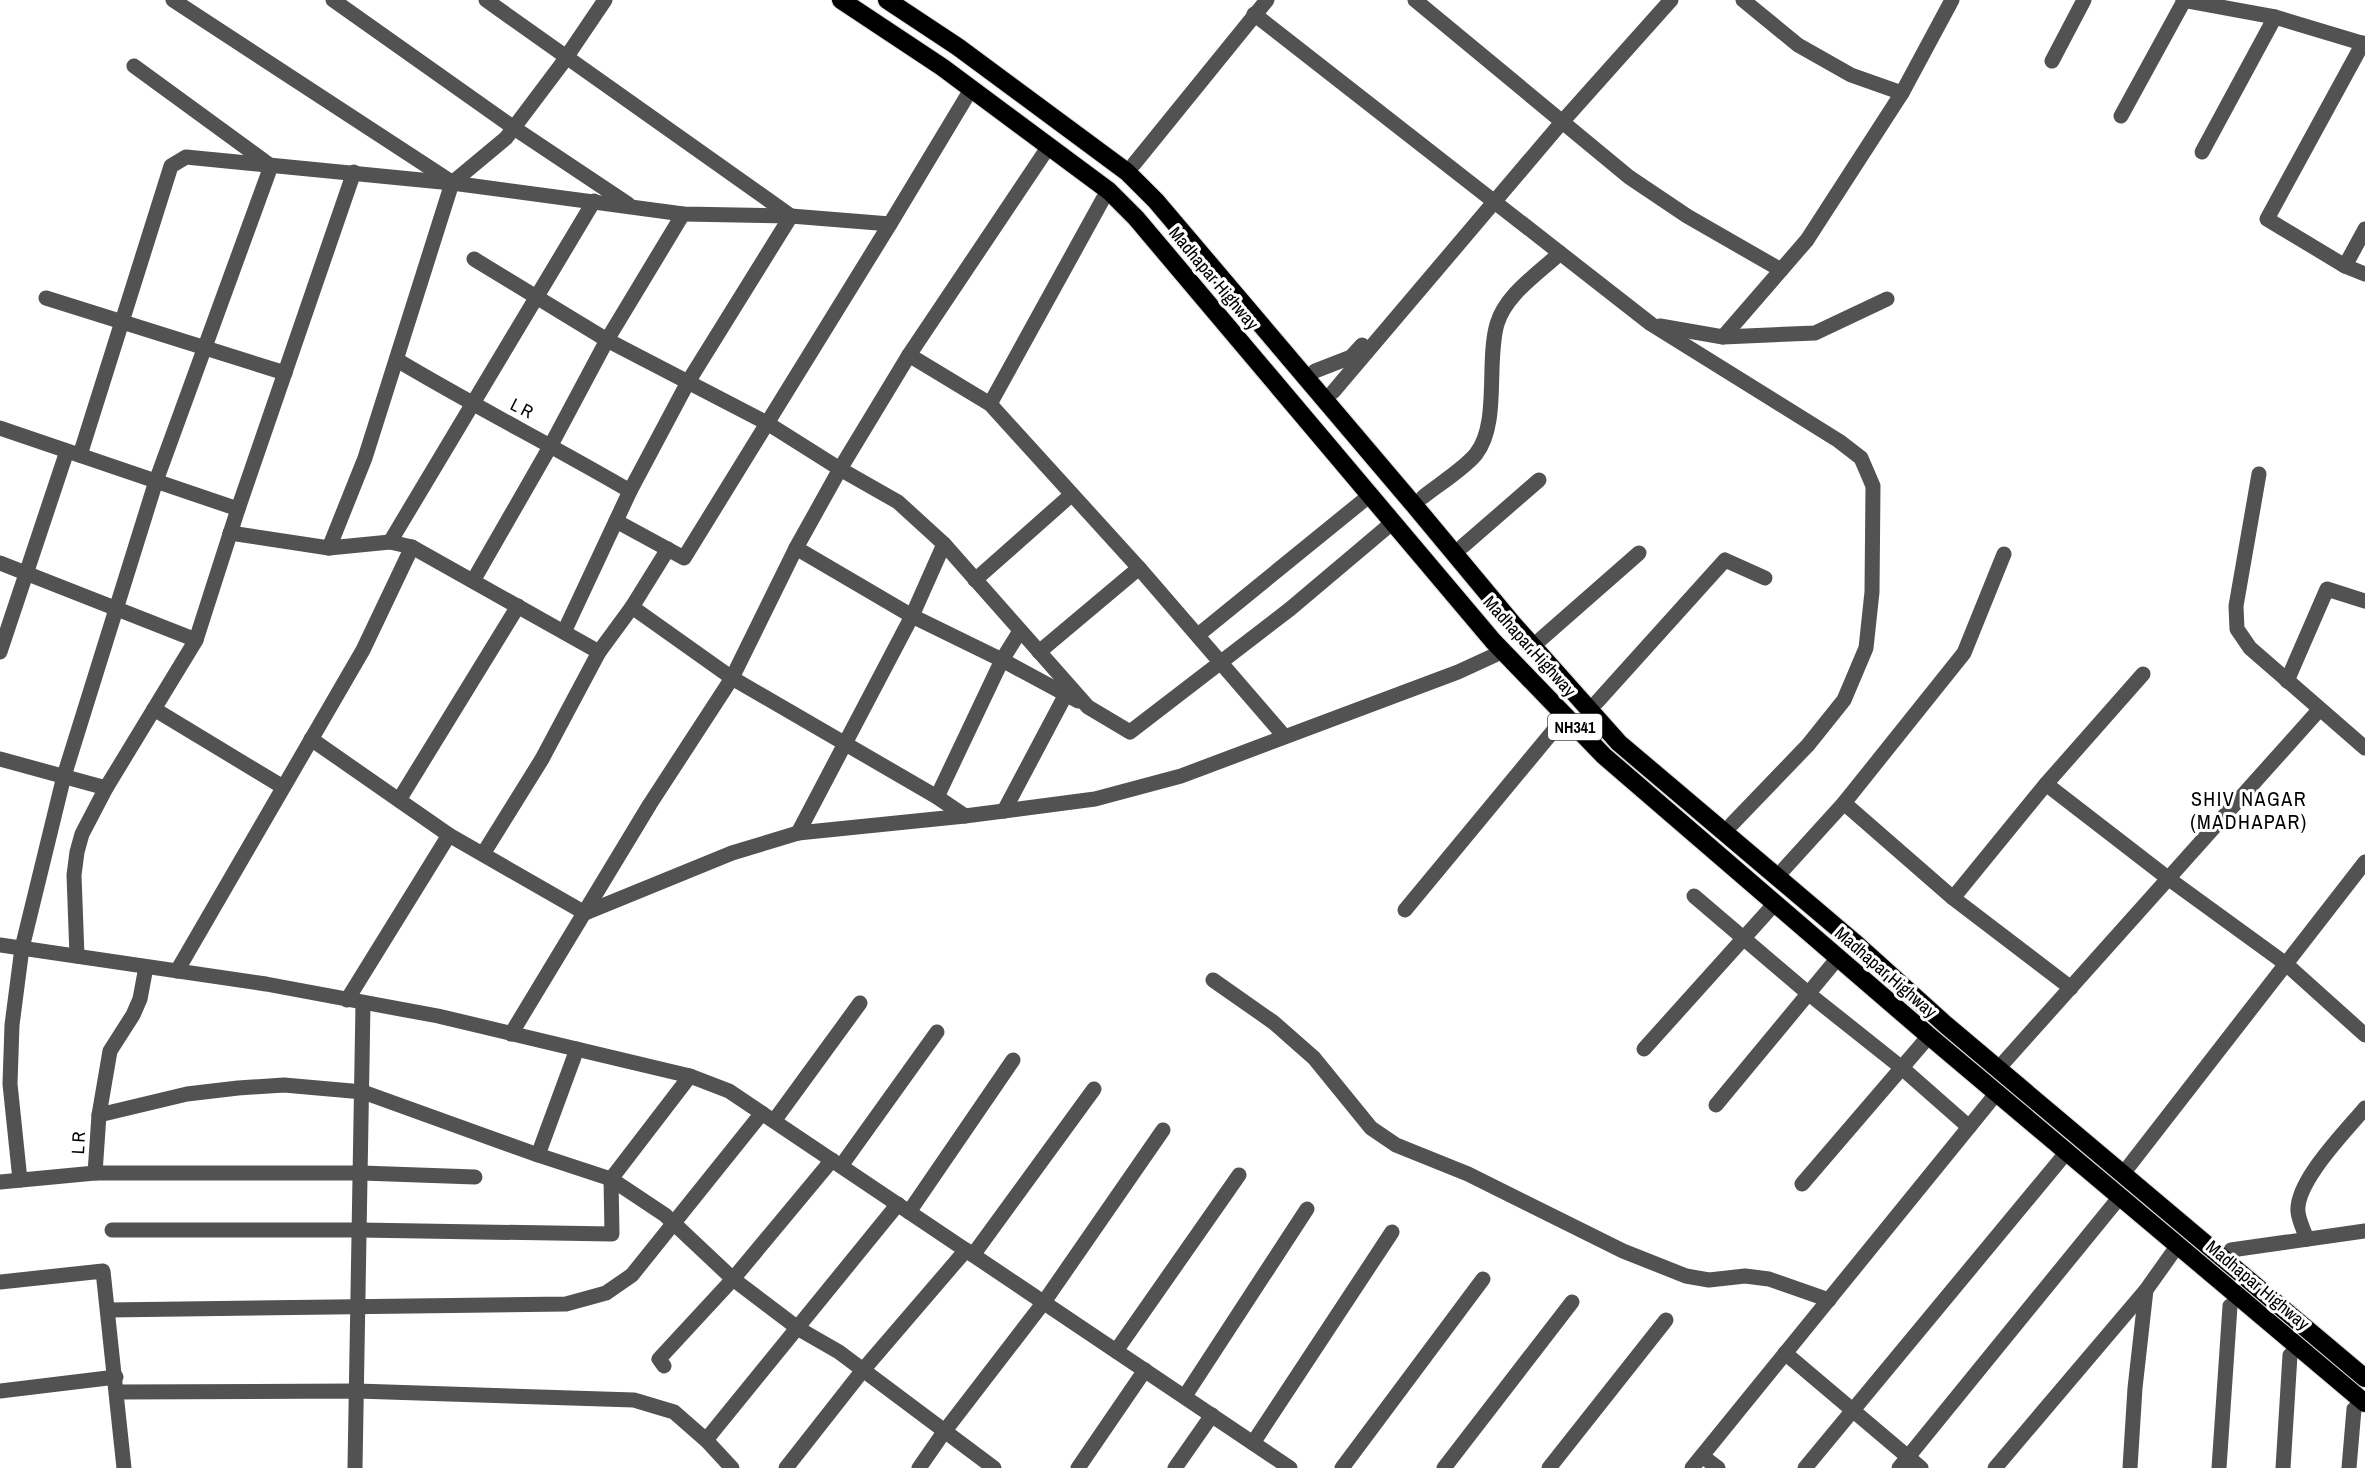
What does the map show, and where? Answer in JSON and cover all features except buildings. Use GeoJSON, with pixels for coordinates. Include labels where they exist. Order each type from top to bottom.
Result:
{"type":"FeatureCollection","features":[{"type":"Feature","properties":{"kind":"highway","name":"Madhapar Highway"},"geometry":{"type":"LineString","coordinates":[[841,0],[942,67],[1109,191],[1136,218],[1493,641],[1604,756],[2359,1406]]}},
{"type":"Feature","properties":{"kind":"highway","name":"Madhapar Highway"},"geometry":{"type":"LineString","coordinates":[[887,0],[958,47],[1127,172],[1156,201],[1513,624],[1619,743],[1854,942],[1946,1026],[2365,1378]]}},
{"type":"Feature","properties":{"kind":"street"},"geometry":{"type":"LineString","coordinates":[[173,0],[452,183]]}},
{"type":"Feature","properties":{"kind":"street"},"geometry":{"type":"LineString","coordinates":[[333,0],[514,128],[633,207]]}},
{"type":"Feature","properties":{"kind":"street"},"geometry":{"type":"LineString","coordinates":[[486,0],[791,216]]}},
{"type":"Feature","properties":{"kind":"street"},"geometry":{"type":"LineString","coordinates":[[329,548],[365,458],[452,183],[506,138],[568,56],[604,0]]}},
{"type":"Feature","properties":{"kind":"street"},"geometry":{"type":"LineString","coordinates":[[1134,164],[1267,0]]}},
{"type":"Feature","properties":{"kind":"street"},"geometry":{"type":"LineString","coordinates":[[1415,0],[1629,177],[1687,216],[1781,270]]}},
{"type":"Feature","properties":{"kind":"street"},"geometry":{"type":"LineString","coordinates":[[1315,371],[1351,357],[1671,0]]}},
{"type":"Feature","properties":{"kind":"street"},"geometry":{"type":"LineString","coordinates":[[1743,0],[1798,45],[1851,75],[1902,93]]}},
{"type":"Feature","properties":{"kind":"street"},"geometry":{"type":"LineString","coordinates":[[1723,337],[1806,240],[1902,93],[1952,0]]}},
{"type":"Feature","properties":{"kind":"street"},"geometry":{"type":"LineString","coordinates":[[2052,61],[2084,0]]}},
{"type":"Feature","properties":{"kind":"street"},"geometry":{"type":"LineString","coordinates":[[2121,116],[2183,0],[2275,17],[2364,44],[2267,219],[2345,266],[2365,274]]}},
{"type":"Feature","properties":{"kind":"street"},"geometry":{"type":"LineString","coordinates":[[1254,14],[1651,324],[1839,441],[1861,458],[1873,486],[1872,592],[1866,648],[1844,700],[1808,745],[1732,824]]}},
{"type":"Feature","properties":{"kind":"street"},"geometry":{"type":"LineString","coordinates":[[2202,152],[2275,17]]}},
{"type":"Feature","properties":{"kind":"street"},"geometry":{"type":"LineString","coordinates":[[134,66],[271,166]]}},
{"type":"Feature","properties":{"kind":"street"},"geometry":{"type":"LineString","coordinates":[[616,521],[684,558],[967,96]]}},
{"type":"Feature","properties":{"kind":"street"},"geometry":{"type":"LineString","coordinates":[[511,1034],[651,804],[732,678],[796,548],[840,469],[909,355],[1045,152]]}},
{"type":"Feature","properties":{"kind":"street"},"geometry":{"type":"LineString","coordinates":[[0,652],[27,574],[124,322],[171,166],[186,157],[452,183],[683,214],[791,216],[890,224]]}},
{"type":"Feature","properties":{"kind":"street"},"geometry":{"type":"LineString","coordinates":[[20,1180],[5,1084],[6,1025],[22,948],[64,776],[156,481],[271,166]]}},
{"type":"Feature","properties":{"kind":"street"},"geometry":{"type":"LineString","coordinates":[[78,956],[75,875],[77,852],[82,834],[106,788],[196,640],[238,509],[354,172]]}},
{"type":"Feature","properties":{"kind":"street"},"geometry":{"type":"LineString","coordinates":[[990,404],[1103,199]]}},
{"type":"Feature","properties":{"kind":"street"},"geometry":{"type":"LineString","coordinates":[[390,542],[594,201]]}},
{"type":"Feature","properties":{"kind":"street"},"geometry":{"type":"LineString","coordinates":[[1333,392],[1493,201]]}},
{"type":"Feature","properties":{"kind":"street"},"geometry":{"type":"LineString","coordinates":[[473,581],[608,340],[683,214]]}},
{"type":"Feature","properties":{"kind":"street"},"geometry":{"type":"LineString","coordinates":[[564,632],[630,491],[688,382],[791,216]]}},
{"type":"Feature","properties":{"kind":"street"},"geometry":{"type":"LineString","coordinates":[[2345,266],[2365,229]]}},
{"type":"Feature","properties":{"kind":"street"},"geometry":{"type":"LineString","coordinates":[[1423,497],[1476,454],[1484,441],[1490,423],[1493,346],[1497,323],[1510,298],[1560,253]]}},
{"type":"Feature","properties":{"kind":"street"},"geometry":{"type":"LineString","coordinates":[[474,259],[608,340],[768,423],[840,469],[898,502],[944,544],[1088,707]]}},
{"type":"Feature","properties":{"kind":"street"},"geometry":{"type":"LineString","coordinates":[[46,298],[285,373]]}},
{"type":"Feature","properties":{"kind":"street"},"geometry":{"type":"LineString","coordinates":[[1651,324],[1723,337],[1815,333],[1887,299]]}},
{"type":"Feature","properties":{"kind":"street"},"geometry":{"type":"LineString","coordinates":[[909,355],[990,404],[1139,568],[1284,736]]}},
{"type":"Feature","properties":{"kind":"street","name":"L R"},"geometry":{"type":"LineString","coordinates":[[397,360],[472,405],[551,444],[630,491]]}},
{"type":"Feature","properties":{"kind":"street"},"geometry":{"type":"LineString","coordinates":[[0,428],[238,509]]}},
{"type":"Feature","properties":{"kind":"street"},"geometry":{"type":"LineString","coordinates":[[2259,474],[2236,606],[2237,629],[2250,648],[2365,748]]}},
{"type":"Feature","properties":{"kind":"street"},"geometry":{"type":"LineString","coordinates":[[1463,546],[1539,480]]}},
{"type":"Feature","properties":{"kind":"street"},"geometry":{"type":"LineString","coordinates":[[975,580],[1071,495]]}},
{"type":"Feature","properties":{"kind":"street"},"geometry":{"type":"LineString","coordinates":[[1198,635],[1364,500]]}},
{"type":"Feature","properties":{"kind":"street"},"geometry":{"type":"LineString","coordinates":[[796,548],[912,616],[1066,694],[1130,732],[1290,609],[1386,528]]}},
{"type":"Feature","properties":{"kind":"street"},"geometry":{"type":"LineString","coordinates":[[230,533],[329,548],[390,542],[412,547],[599,652]]}},
{"type":"Feature","properties":{"kind":"street"},"geometry":{"type":"LineString","coordinates":[[798,833],[912,616],[944,544]]}},
{"type":"Feature","properties":{"kind":"street"},"geometry":{"type":"LineString","coordinates":[[177,971],[363,650],[412,547]]}},
{"type":"Feature","properties":{"kind":"street"},"geometry":{"type":"LineString","coordinates":[[483,854],[542,759],[599,652],[632,607],[668,549]]}},
{"type":"Feature","properties":{"kind":"street"},"geometry":{"type":"LineString","coordinates":[[1541,639],[1639,553]]}},
{"type":"Feature","properties":{"kind":"street"},"geometry":{"type":"LineString","coordinates":[[1784,869],[1844,803],[1964,653],[2004,554]]}},
{"type":"Feature","properties":{"kind":"street"},"geometry":{"type":"LineString","coordinates":[[1597,702],[1725,560],[1765,578]]}},
{"type":"Feature","properties":{"kind":"street"},"geometry":{"type":"LineString","coordinates":[[0,563],[196,640]]}},
{"type":"Feature","properties":{"kind":"street"},"geometry":{"type":"LineString","coordinates":[[1039,652],[1139,568]]}},
{"type":"Feature","properties":{"kind":"street"},"geometry":{"type":"LineString","coordinates":[[2287,681],[2328,588],[2365,601]]}},
{"type":"Feature","properties":{"kind":"street"},"geometry":{"type":"LineString","coordinates":[[399,800],[518,606]]}},
{"type":"Feature","properties":{"kind":"street"},"geometry":{"type":"LineString","coordinates":[[632,607],[732,678],[937,797],[965,816]]}},
{"type":"Feature","properties":{"kind":"street"},"geometry":{"type":"LineString","coordinates":[[937,797],[1002,660],[1020,631]]}},
{"type":"Feature","properties":{"kind":"street"},"geometry":{"type":"LineString","coordinates":[[585,913],[732,853],[798,833],[965,816],[1095,799],[1181,776],[1495,656]]}},
{"type":"Feature","properties":{"kind":"street"},"geometry":{"type":"LineString","coordinates":[[1953,898],[2046,784],[2143,674]]}},
{"type":"Feature","properties":{"kind":"street"},"geometry":{"type":"LineString","coordinates":[[1004,811],[1066,694]]}},
{"type":"Feature","properties":{"kind":"street"},"geometry":{"type":"LineString","coordinates":[[154,709],[284,787]]}},
{"type":"Feature","properties":{"kind":"street"},"geometry":{"type":"LineString","coordinates":[[2005,1060],[2319,710]]}},
{"type":"Feature","properties":{"kind":"street"},"geometry":{"type":"LineString","coordinates":[[1405,910],[1559,724]]}},
{"type":"Feature","properties":{"kind":"street"},"geometry":{"type":"LineString","coordinates":[[311,739],[449,835],[585,913]]}},
{"type":"Feature","properties":{"kind":"street"},"geometry":{"type":"LineString","coordinates":[[0,759],[106,788]]}},
{"type":"Feature","properties":{"kind":"street"},"geometry":{"type":"LineString","coordinates":[[2046,784],[2169,879],[2286,964],[2365,1035]]}},
{"type":"Feature","properties":{"kind":"street"},"geometry":{"type":"LineString","coordinates":[[1844,803],[1953,898],[2071,988]]}},
{"type":"Feature","properties":{"kind":"street"},"geometry":{"type":"LineString","coordinates":[[346,1000],[449,835]]}},
{"type":"Feature","properties":{"kind":"street"},"geometry":{"type":"LineString","coordinates":[[2129,1166],[2365,862]]}},
{"type":"Feature","properties":{"kind":"street"},"geometry":{"type":"LineString","coordinates":[[1694,896],[1809,994],[1902,1068],[1969,1127]]}},
{"type":"Feature","properties":{"kind":"street"},"geometry":{"type":"LineString","coordinates":[[1644,1049],[1769,910]]}},
{"type":"Feature","properties":{"kind":"street"},"geometry":{"type":"LineString","coordinates":[[0,945],[266,984],[438,1017],[690,1076],[729,1091],[1288,1467]]}},
{"type":"Feature","properties":{"kind":"street"},"geometry":{"type":"LineString","coordinates":[[1716,1105],[1832,965]]}},
{"type":"Feature","properties":{"kind":"street","name":"L R"},"geometry":{"type":"LineString","coordinates":[[96,1173],[99,1115],[110,1051],[133,1015],[140,999],[146,967]]}},
{"type":"Feature","properties":{"kind":"street"},"geometry":{"type":"LineString","coordinates":[[1213,980],[1273,1022],[1314,1058],[1371,1128],[1396,1144],[1467,1174],[1623,1251],[1686,1276],[1709,1280],[1745,1276],[1769,1279],[1829,1300]]}},
{"type":"Feature","properties":{"kind":"street"},"geometry":{"type":"LineString","coordinates":[[108,1310],[566,1304],[606,1293],[632,1275],[673,1222],[768,1117],[860,1003]]}},
{"type":"Feature","properties":{"kind":"street"},"geometry":{"type":"LineString","coordinates":[[355,1468],[362,1173],[363,1004]]}},
{"type":"Feature","properties":{"kind":"street"},"geometry":{"type":"LineString","coordinates":[[664,1366],[658,1359],[836,1163],[937,1032]]}},
{"type":"Feature","properties":{"kind":"street"},"geometry":{"type":"LineString","coordinates":[[1802,1184],[1923,1043]]}},
{"type":"Feature","properties":{"kind":"street"},"geometry":{"type":"LineString","coordinates":[[538,1155],[577,1049]]}},
{"type":"Feature","properties":{"kind":"street"},"geometry":{"type":"LineString","coordinates":[[706,1440],[903,1208],[1013,1060]]}},
{"type":"Feature","properties":{"kind":"street"},"geometry":{"type":"LineString","coordinates":[[112,1230],[360,1230],[612,1234],[611,1179],[690,1076]]}},
{"type":"Feature","properties":{"kind":"street"},"geometry":{"type":"LineString","coordinates":[[99,1115],[187,1094],[238,1088],[284,1085],[363,1092],[611,1179],[666,1215],[733,1279],[799,1329],[839,1352],[994,1468]]}},
{"type":"Feature","properties":{"kind":"street"},"geometry":{"type":"LineString","coordinates":[[786,1468],[863,1370],[970,1252],[1094,1089]]}},
{"type":"Feature","properties":{"kind":"street"},"geometry":{"type":"LineString","coordinates":[[1692,1468],[1991,1100]]}},
{"type":"Feature","properties":{"kind":"street"},"geometry":{"type":"LineString","coordinates":[[2307,1239],[2298,1212],[2302,1191],[2316,1169],[2365,1108]]}},
{"type":"Feature","properties":{"kind":"street"},"geometry":{"type":"LineString","coordinates":[[919,1468],[1044,1302],[1163,1130]]}},
{"type":"Feature","properties":{"kind":"street"},"geometry":{"type":"LineString","coordinates":[[1805,1468],[2061,1159]]}},
{"type":"Feature","properties":{"kind":"street"},"geometry":{"type":"LineString","coordinates":[[0,1182],[96,1173],[362,1173],[475,1177]]}},
{"type":"Feature","properties":{"kind":"street"},"geometry":{"type":"LineString","coordinates":[[1116,1351],[1239,1175]]}},
{"type":"Feature","properties":{"kind":"street"},"geometry":{"type":"LineString","coordinates":[[1904,1462],[2114,1204]]}},
{"type":"Feature","properties":{"kind":"street"},"geometry":{"type":"LineString","coordinates":[[1185,1396],[1307,1209]]}},
{"type":"Feature","properties":{"kind":"street"},"geometry":{"type":"LineString","coordinates":[[2231,1250],[2365,1231]]}},
{"type":"Feature","properties":{"kind":"street"},"geometry":{"type":"LineString","coordinates":[[1253,1443],[1392,1232]]}},
{"type":"Feature","properties":{"kind":"street"},"geometry":{"type":"LineString","coordinates":[[1995,1468],[2146,1290],[2173,1252]]}},
{"type":"Feature","properties":{"kind":"street"},"geometry":{"type":"LineString","coordinates":[[0,1282],[103,1271],[117,1385],[124,1468]]}},
{"type":"Feature","properties":{"kind":"street"},"geometry":{"type":"LineString","coordinates":[[1342,1468],[1483,1279]]}},
{"type":"Feature","properties":{"kind":"street"},"geometry":{"type":"LineString","coordinates":[[2130,1468],[2135,1388],[2146,1290]]}},
{"type":"Feature","properties":{"kind":"street"},"geometry":{"type":"LineString","coordinates":[[1444,1468],[1572,1302]]}},
{"type":"Feature","properties":{"kind":"street"},"geometry":{"type":"LineString","coordinates":[[2219,1468],[2230,1306]]}},
{"type":"Feature","properties":{"kind":"street"},"geometry":{"type":"LineString","coordinates":[[1550,1468],[1666,1320]]}},
{"type":"Feature","properties":{"kind":"street"},"geometry":{"type":"LineString","coordinates":[[1785,1353],[1853,1410],[1904,1462],[1921,1468]]}},
{"type":"Feature","properties":{"kind":"street"},"geometry":{"type":"LineString","coordinates":[[2283,1468],[2290,1355]]}},
{"type":"Feature","properties":{"kind":"street"},"geometry":{"type":"LineString","coordinates":[[1078,1468],[1145,1370]]}},
{"type":"Feature","properties":{"kind":"street"},"geometry":{"type":"LineString","coordinates":[[0,1391],[117,1385],[634,1400],[674,1412],[706,1440],[732,1468]]}},
{"type":"Feature","properties":{"kind":"street"},"geometry":{"type":"LineString","coordinates":[[2349,1468],[2359,1406]]}},
{"type":"Feature","properties":{"kind":"street"},"geometry":{"type":"LineString","coordinates":[[1175,1468],[1212,1415]]}},
{"type":"Feature","properties":{"kind":"street"},"geometry":{"type":"LineString","coordinates":[[1702,1456],[1718,1468]]}},
{"type":"Feature","properties":{"kind":"district","name":"SHIV NAGAR (MADHAPAR)"},"geometry":{"type":"Point","coordinates":[2249,810]}}]}
